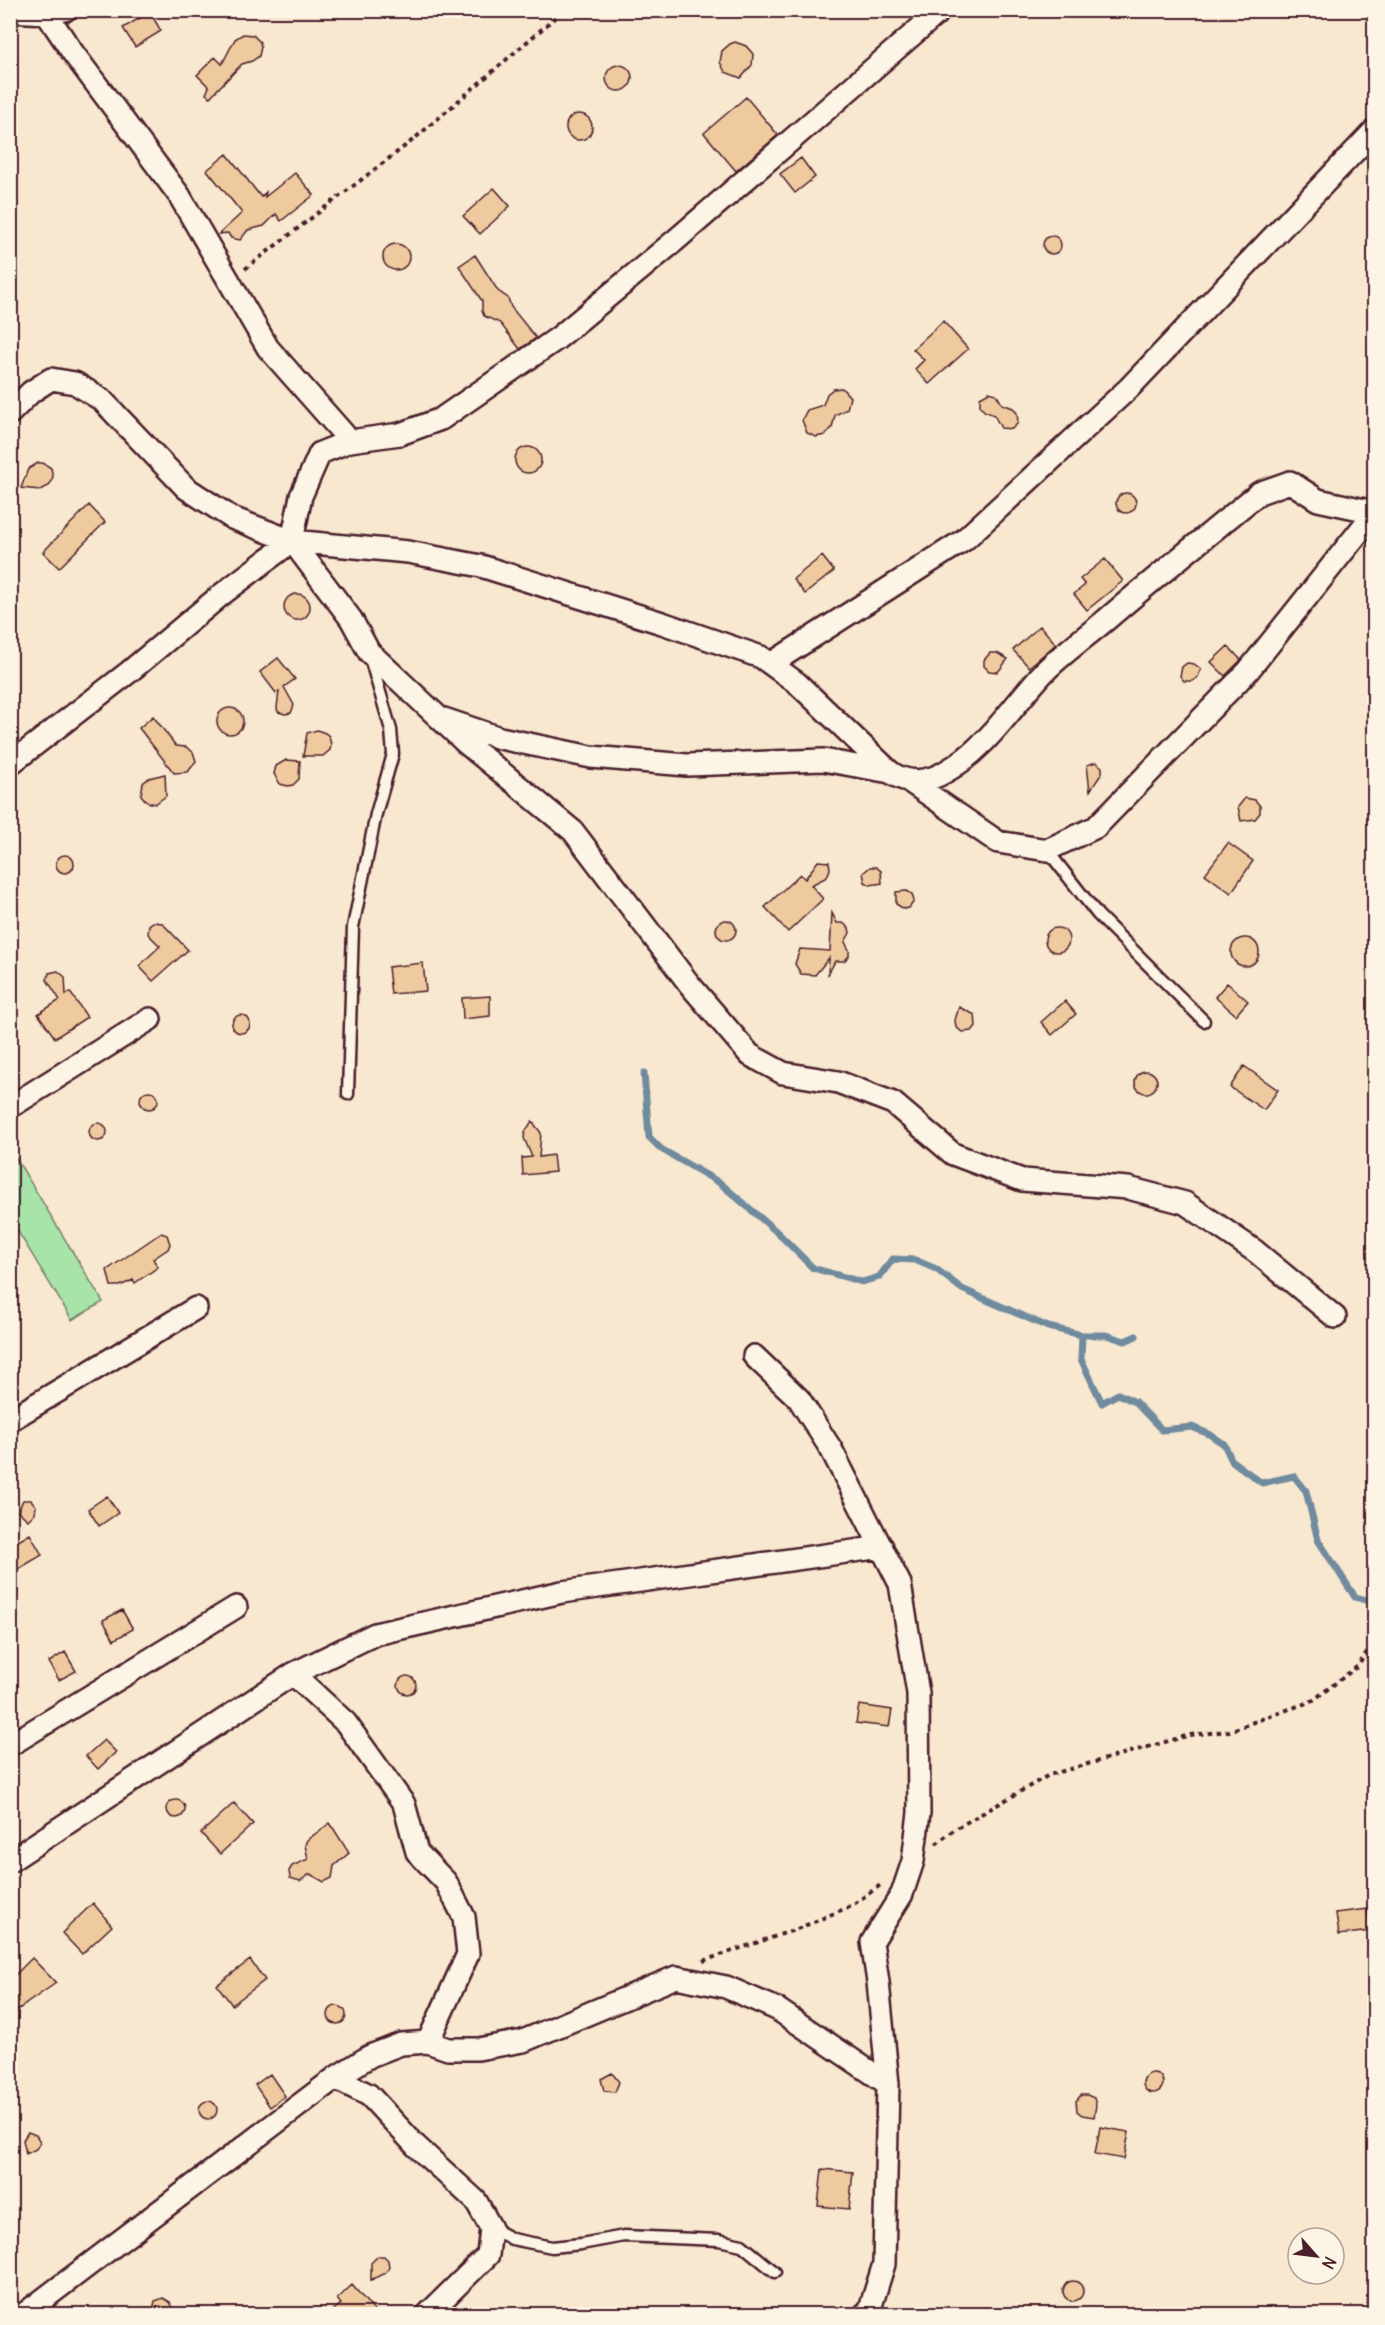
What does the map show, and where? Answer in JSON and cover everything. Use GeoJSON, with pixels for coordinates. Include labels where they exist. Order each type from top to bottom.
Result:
{"type":"FeatureCollection","features":[{"type":"Feature","properties":{"kind":"street"},"geometry":{"type":"LineString","coordinates":[[10,764],[292,541],[301,496],[320,453],[350,441],[400,434],[441,419],[558,338],[677,239],[941,10]]}},
{"type":"Feature","properties":{"kind":"street"},"geometry":{"type":"LineString","coordinates":[[10,11],[52,12],[73,53],[179,195],[268,348],[350,441]]}},
{"type":"Feature","properties":{"kind":"street"},"geometry":{"type":"LineString","coordinates":[[772,663],[964,540],[1129,388],[1374,131]]}},
{"type":"Feature","properties":{"kind":"street"},"geometry":{"type":"LineString","coordinates":[[10,413],[31,392],[51,379],[75,383],[102,400],[186,488],[232,518],[292,541],[408,552],[481,566],[722,643],[772,663],[797,683],[898,778],[909,781],[998,842],[1047,850],[1096,827],[1248,671],[1374,513],[1318,500],[1290,482],[1259,493],[1045,671],[980,747],[944,773],[909,781]]}},
{"type":"Feature","properties":{"kind":"street"},"geometry":{"type":"LineString","coordinates":[[292,541],[351,620],[369,652],[467,744],[573,831],[690,985],[750,1054],[783,1073],[838,1082],[892,1103],[953,1154],[1022,1180],[1128,1188],[1185,1203],[1256,1251],[1335,1317]]}},
{"type":"Feature","properties":{"kind":"street"},"geometry":{"type":"LineString","coordinates":[[438,717],[500,738],[591,757],[687,765],[823,760],[890,772]]}},
{"type":"Feature","properties":{"kind":"street"},"geometry":{"type":"LineString","coordinates":[[10,1107],[150,1019]]}},
{"type":"Feature","properties":{"kind":"street"},"geometry":{"type":"LineString","coordinates":[[10,1420],[196,1308]]}},
{"type":"Feature","properties":{"kind":"street"},"geometry":{"type":"LineString","coordinates":[[754,1356],[799,1399],[831,1449],[882,1547],[900,1584],[918,1693],[919,1813],[913,1861],[902,1894],[872,1942],[888,2084],[884,2264],[868,2314]]}},
{"type":"Feature","properties":{"kind":"street"},"geometry":{"type":"LineString","coordinates":[[10,1861],[293,1674],[375,1634],[562,1592],[882,1547]]}},
{"type":"Feature","properties":{"kind":"street"},"geometry":{"type":"LineString","coordinates":[[10,1745],[236,1607]]}},
{"type":"Feature","properties":{"kind":"street"},"geometry":{"type":"LineString","coordinates":[[293,1674],[346,1723],[404,1804],[417,1852],[447,1882],[464,1917],[468,1954],[428,2042]]}},
{"type":"Feature","properties":{"kind":"street"},"geometry":{"type":"LineString","coordinates":[[24,2314],[335,2078],[370,2056],[401,2044],[428,2042],[448,2049],[478,2049],[523,2041],[676,1977],[726,1986],[777,2009],[888,2084]]}},
{"type":"Feature","properties":{"kind":"street"},"geometry":{"type":"LineString","coordinates":[[335,2078],[369,2095],[416,2146],[476,2201],[491,2228],[488,2255],[428,2314]]}},
{"type":"Feature","properties":{"kind":"lane"},"geometry":{"type":"LineString","coordinates":[[348,1094],[352,927],[376,814],[393,754],[391,730],[369,652]]}},
{"type":"Feature","properties":{"kind":"lane"},"geometry":{"type":"LineString","coordinates":[[1047,850],[1098,915],[1204,1021]]}},
{"type":"Feature","properties":{"kind":"lane"},"geometry":{"type":"LineString","coordinates":[[491,2228],[512,2239],[552,2247],[624,2236],[719,2240],[742,2245],[775,2272]]}},
{"type":"Feature","properties":{"kind":"path"},"geometry":{"type":"LineString","coordinates":[[229,281],[414,140],[564,10]]}},
{"type":"Feature","properties":{"kind":"path"},"geometry":{"type":"LineString","coordinates":[[913,1861],[956,1829],[1049,1775],[1190,1735],[1229,1731],[1312,1701],[1358,1666],[1374,1641]]}},
{"type":"Feature","properties":{"kind":"path"},"geometry":{"type":"LineString","coordinates":[[696,1963],[797,1929],[851,1906],[885,1882]]}},
{"type":"Feature","properties":{"kind":"green space"},"geometry":{"type":"Polygon","coordinates":[[[11,1150],[103,1302],[72,1320],[11,1220],[11,1150]]]}},
{"type":"Feature","properties":{"kind":"building"},"geometry":{"type":"Polygon","coordinates":[[[150,12],[161,31],[135,47],[123,28],[150,12]]]}},
{"type":"Feature","properties":{"kind":"building"},"geometry":{"type":"Polygon","coordinates":[[[243,34],[253,35],[260,42],[259,56],[242,64],[210,97],[206,94],[209,87],[197,75],[215,57],[222,64],[235,39],[243,34]]]}},
{"type":"Feature","properties":{"kind":"building"},"geometry":{"type":"Polygon","coordinates":[[[735,42],[746,46],[753,54],[752,65],[741,78],[725,72],[720,62],[722,51],[735,42]]]}},
{"type":"Feature","properties":{"kind":"building"},"geometry":{"type":"Polygon","coordinates":[[[619,65],[628,69],[632,78],[628,87],[619,91],[610,87],[606,78],[610,69],[619,65]]]}},
{"type":"Feature","properties":{"kind":"building"},"geometry":{"type":"Polygon","coordinates":[[[746,97],[778,135],[736,171],[704,133],[746,97]]]}},
{"type":"Feature","properties":{"kind":"building"},"geometry":{"type":"Polygon","coordinates":[[[579,114],[588,118],[592,127],[588,136],[579,140],[570,136],[566,127],[570,118],[579,114]]]}},
{"type":"Feature","properties":{"kind":"building"},"geometry":{"type":"Polygon","coordinates":[[[227,154],[261,197],[266,192],[265,197],[295,173],[314,195],[281,221],[276,214],[264,226],[248,230],[240,240],[231,238],[228,233],[219,234],[242,213],[207,170],[227,154]]]}},
{"type":"Feature","properties":{"kind":"building"},"geometry":{"type":"Polygon","coordinates":[[[801,158],[815,177],[795,193],[780,174],[801,158]]]}},
{"type":"Feature","properties":{"kind":"building"},"geometry":{"type":"Polygon","coordinates":[[[494,188],[510,206],[480,234],[463,216],[494,188]]]}},
{"type":"Feature","properties":{"kind":"building"},"geometry":{"type":"Polygon","coordinates":[[[1052,236],[1058,239],[1061,245],[1058,251],[1052,254],[1046,251],[1043,245],[1046,239],[1052,236]]]}},
{"type":"Feature","properties":{"kind":"building"},"geometry":{"type":"Polygon","coordinates":[[[396,244],[405,248],[409,257],[405,266],[396,270],[387,266],[383,257],[387,248],[396,244]]]}},
{"type":"Feature","properties":{"kind":"building"},"geometry":{"type":"Polygon","coordinates":[[[475,255],[498,291],[508,298],[511,307],[536,338],[520,349],[500,323],[484,316],[482,301],[459,266],[475,255]]]}},
{"type":"Feature","properties":{"kind":"building"},"geometry":{"type":"Polygon","coordinates":[[[943,321],[968,349],[929,384],[915,369],[924,360],[913,349],[943,321]]]}},
{"type":"Feature","properties":{"kind":"building"},"geometry":{"type":"Polygon","coordinates":[[[842,388],[850,397],[847,409],[835,415],[832,428],[825,435],[816,437],[807,433],[802,420],[807,410],[823,405],[827,394],[833,389],[842,388]]]}},
{"type":"Feature","properties":{"kind":"building"},"geometry":{"type":"Polygon","coordinates":[[[989,392],[996,394],[1002,404],[1013,408],[1017,413],[1018,423],[1012,429],[1001,428],[994,415],[984,411],[980,406],[980,397],[989,392]]]}},
{"type":"Feature","properties":{"kind":"building"},"geometry":{"type":"Polygon","coordinates":[[[528,447],[537,451],[541,460],[537,469],[528,473],[519,469],[515,460],[519,451],[528,447]]]}},
{"type":"Feature","properties":{"kind":"building"},"geometry":{"type":"Polygon","coordinates":[[[38,463],[51,468],[53,477],[49,486],[40,490],[21,488],[28,469],[38,463]]]}},
{"type":"Feature","properties":{"kind":"building"},"geometry":{"type":"Polygon","coordinates":[[[1122,493],[1130,493],[1136,499],[1136,507],[1130,513],[1122,513],[1116,507],[1116,499],[1122,493]]]}},
{"type":"Feature","properties":{"kind":"building"},"geometry":{"type":"Polygon","coordinates":[[[89,505],[105,522],[59,568],[43,552],[89,505]]]}},
{"type":"Feature","properties":{"kind":"building"},"geometry":{"type":"Polygon","coordinates":[[[822,556],[834,571],[805,594],[793,579],[822,556]]]}},
{"type":"Feature","properties":{"kind":"building"},"geometry":{"type":"Polygon","coordinates":[[[1105,559],[1123,581],[1087,610],[1074,594],[1085,585],[1080,579],[1105,559]]]}},
{"type":"Feature","properties":{"kind":"building"},"geometry":{"type":"Polygon","coordinates":[[[297,594],[306,598],[310,607],[306,616],[297,620],[288,616],[284,607],[288,598],[297,594]]]}},
{"type":"Feature","properties":{"kind":"building"},"geometry":{"type":"Polygon","coordinates":[[[1040,626],[1056,644],[1029,667],[1013,650],[1040,626]]]}},
{"type":"Feature","properties":{"kind":"building"},"geometry":{"type":"Polygon","coordinates":[[[1228,646],[1241,660],[1225,676],[1211,662],[1228,646]]]}},
{"type":"Feature","properties":{"kind":"building"},"geometry":{"type":"Polygon","coordinates":[[[990,653],[997,653],[1008,659],[998,672],[989,671],[984,666],[984,660],[990,653]]]}},
{"type":"Feature","properties":{"kind":"building"},"geometry":{"type":"Polygon","coordinates":[[[278,658],[295,679],[284,687],[294,705],[291,713],[278,712],[279,691],[276,693],[260,672],[278,658]]]}},
{"type":"Feature","properties":{"kind":"building"},"geometry":{"type":"Polygon","coordinates":[[[1187,663],[1194,664],[1201,669],[1198,677],[1193,681],[1184,681],[1180,676],[1182,667],[1187,663]]]}},
{"type":"Feature","properties":{"kind":"building"},"geometry":{"type":"Polygon","coordinates":[[[230,708],[239,712],[243,721],[239,730],[230,734],[221,730],[217,721],[221,712],[230,708]]]}},
{"type":"Feature","properties":{"kind":"building"},"geometry":{"type":"Polygon","coordinates":[[[153,716],[176,746],[186,747],[193,752],[196,761],[188,772],[174,773],[139,728],[153,716]]]}},
{"type":"Feature","properties":{"kind":"building"},"geometry":{"type":"Polygon","coordinates":[[[317,730],[329,736],[330,750],[323,756],[303,756],[307,733],[317,730]]]}},
{"type":"Feature","properties":{"kind":"building"},"geometry":{"type":"Polygon","coordinates":[[[286,760],[300,761],[299,779],[293,785],[288,786],[280,784],[274,774],[276,766],[286,760]]]}},
{"type":"Feature","properties":{"kind":"building"},"geometry":{"type":"Polygon","coordinates":[[[1096,762],[1102,767],[1102,773],[1090,791],[1087,765],[1096,762]]]}},
{"type":"Feature","properties":{"kind":"building"},"geometry":{"type":"Polygon","coordinates":[[[165,774],[166,796],[155,804],[147,802],[141,795],[143,783],[149,778],[165,774]]]}},
{"type":"Feature","properties":{"kind":"building"},"geometry":{"type":"Polygon","coordinates":[[[1245,798],[1255,800],[1260,806],[1260,813],[1255,819],[1241,821],[1238,807],[1245,798]]]}},
{"type":"Feature","properties":{"kind":"building"},"geometry":{"type":"Polygon","coordinates":[[[1228,843],[1253,861],[1231,893],[1205,874],[1228,843]]]}},
{"type":"Feature","properties":{"kind":"building"},"geometry":{"type":"Polygon","coordinates":[[[65,855],[71,858],[74,864],[71,870],[65,873],[59,870],[56,864],[59,858],[65,855]]]}},
{"type":"Feature","properties":{"kind":"building"},"geometry":{"type":"Polygon","coordinates":[[[818,861],[829,862],[830,869],[827,877],[811,885],[823,899],[788,932],[765,907],[800,874],[805,879],[818,861]]]}},
{"type":"Feature","properties":{"kind":"building"},"geometry":{"type":"Polygon","coordinates":[[[870,867],[876,867],[881,871],[882,883],[870,885],[865,882],[863,873],[870,867]]]}},
{"type":"Feature","properties":{"kind":"building"},"geometry":{"type":"Polygon","coordinates":[[[907,891],[912,894],[914,901],[909,908],[904,909],[896,904],[896,892],[907,891]]]}},
{"type":"Feature","properties":{"kind":"building"},"geometry":{"type":"Polygon","coordinates":[[[832,913],[837,923],[843,923],[849,928],[850,933],[845,942],[849,956],[844,961],[835,961],[828,975],[829,958],[815,975],[801,974],[795,964],[800,949],[830,951],[832,913]]]}},
{"type":"Feature","properties":{"kind":"building"},"geometry":{"type":"Polygon","coordinates":[[[726,920],[733,923],[736,930],[733,937],[726,940],[719,937],[716,930],[719,923],[726,920]]]}},
{"type":"Feature","properties":{"kind":"building"},"geometry":{"type":"Polygon","coordinates":[[[153,922],[162,923],[188,950],[153,981],[139,966],[160,946],[148,934],[149,925],[153,922]]]}},
{"type":"Feature","properties":{"kind":"building"},"geometry":{"type":"Polygon","coordinates":[[[1057,928],[1062,929],[1068,935],[1068,945],[1062,951],[1057,952],[1052,951],[1046,945],[1045,940],[1046,935],[1052,929],[1057,928]]]}},
{"type":"Feature","properties":{"kind":"building"},"geometry":{"type":"Polygon","coordinates":[[[1245,938],[1255,942],[1259,952],[1255,962],[1245,966],[1235,962],[1231,952],[1235,942],[1245,938]]]}},
{"type":"Feature","properties":{"kind":"building"},"geometry":{"type":"Polygon","coordinates":[[[423,963],[426,991],[391,994],[388,967],[423,963]]]}},
{"type":"Feature","properties":{"kind":"building"},"geometry":{"type":"Polygon","coordinates":[[[58,971],[65,977],[66,995],[70,992],[87,1017],[55,1038],[38,1014],[60,1000],[47,980],[49,973],[58,971]]]}},
{"type":"Feature","properties":{"kind":"building"},"geometry":{"type":"Polygon","coordinates":[[[1227,983],[1248,1001],[1236,1015],[1215,997],[1227,983]]]}},
{"type":"Feature","properties":{"kind":"building"},"geometry":{"type":"Polygon","coordinates":[[[490,996],[490,1016],[463,1019],[462,998],[490,996]]]}},
{"type":"Feature","properties":{"kind":"building"},"geometry":{"type":"Polygon","coordinates":[[[1065,1001],[1076,1014],[1052,1035],[1041,1022],[1065,1001]]]}},
{"type":"Feature","properties":{"kind":"building"},"geometry":{"type":"Polygon","coordinates":[[[959,1007],[975,1015],[976,1026],[972,1031],[962,1032],[956,1027],[955,1020],[959,1007]]]}},
{"type":"Feature","properties":{"kind":"building"},"geometry":{"type":"Polygon","coordinates":[[[241,1015],[247,1018],[250,1024],[247,1030],[241,1033],[235,1030],[232,1024],[235,1018],[241,1015]]]}},
{"type":"Feature","properties":{"kind":"building"},"geometry":{"type":"Polygon","coordinates":[[[1244,1066],[1278,1090],[1264,1110],[1230,1087],[1244,1066]]]}},
{"type":"Feature","properties":{"kind":"building"},"geometry":{"type":"Polygon","coordinates":[[[1146,1071],[1154,1074],[1157,1082],[1154,1090],[1146,1093],[1138,1090],[1135,1082],[1138,1074],[1146,1071]]]}},
{"type":"Feature","properties":{"kind":"building"},"geometry":{"type":"Polygon","coordinates":[[[149,1091],[155,1094],[158,1100],[155,1106],[149,1109],[143,1106],[140,1100],[143,1094],[149,1091]]]}},
{"type":"Feature","properties":{"kind":"building"},"geometry":{"type":"Polygon","coordinates":[[[532,1121],[541,1133],[539,1157],[553,1155],[555,1172],[523,1175],[522,1158],[532,1157],[524,1138],[532,1121]]]}},
{"type":"Feature","properties":{"kind":"building"},"geometry":{"type":"Polygon","coordinates":[[[98,1123],[104,1126],[107,1132],[104,1138],[98,1141],[92,1138],[89,1132],[92,1126],[98,1123]]]}},
{"type":"Feature","properties":{"kind":"building"},"geometry":{"type":"Polygon","coordinates":[[[161,1233],[167,1235],[170,1244],[168,1249],[153,1259],[158,1267],[135,1283],[133,1280],[120,1286],[111,1286],[107,1270],[161,1233]]]}},
{"type":"Feature","properties":{"kind":"building"},"geometry":{"type":"Polygon","coordinates":[[[107,1496],[118,1513],[99,1526],[88,1509],[107,1496]]]}},
{"type":"Feature","properties":{"kind":"building"},"geometry":{"type":"Polygon","coordinates":[[[23,1500],[31,1500],[36,1506],[35,1513],[28,1520],[18,1511],[23,1500]]]}},
{"type":"Feature","properties":{"kind":"building"},"geometry":{"type":"Polygon","coordinates":[[[30,1534],[42,1555],[10,1574],[10,1546],[30,1534]]]}},
{"type":"Feature","properties":{"kind":"building"},"geometry":{"type":"Polygon","coordinates":[[[122,1610],[133,1629],[114,1640],[103,1620],[122,1610]]]}},
{"type":"Feature","properties":{"kind":"building"},"geometry":{"type":"Polygon","coordinates":[[[65,1652],[76,1671],[59,1680],[49,1662],[65,1652]]]}},
{"type":"Feature","properties":{"kind":"building"},"geometry":{"type":"Polygon","coordinates":[[[407,1676],[413,1679],[416,1685],[413,1691],[407,1694],[401,1691],[398,1685],[401,1679],[407,1676]]]}},
{"type":"Feature","properties":{"kind":"building"},"geometry":{"type":"Polygon","coordinates":[[[859,1705],[892,1710],[889,1727],[856,1723],[859,1705]]]}},
{"type":"Feature","properties":{"kind":"building"},"geometry":{"type":"Polygon","coordinates":[[[104,1740],[116,1752],[98,1769],[86,1756],[104,1740]]]}},
{"type":"Feature","properties":{"kind":"building"},"geometry":{"type":"Polygon","coordinates":[[[176,1800],[182,1803],[185,1809],[182,1815],[176,1818],[170,1815],[167,1809],[170,1803],[176,1800]]]}},
{"type":"Feature","properties":{"kind":"building"},"geometry":{"type":"Polygon","coordinates":[[[234,1803],[253,1824],[220,1854],[201,1833],[234,1803]]]}},
{"type":"Feature","properties":{"kind":"building"},"geometry":{"type":"Polygon","coordinates":[[[330,1823],[349,1853],[334,1866],[332,1878],[324,1882],[310,1874],[300,1881],[290,1878],[289,1871],[292,1866],[308,1859],[305,1845],[307,1840],[330,1823]]]}},
{"type":"Feature","properties":{"kind":"building"},"geometry":{"type":"Polygon","coordinates":[[[93,1903],[112,1926],[82,1954],[62,1933],[93,1903]]]}},
{"type":"Feature","properties":{"kind":"building"},"geometry":{"type":"Polygon","coordinates":[[[1367,1909],[1370,1931],[1339,1935],[1336,1913],[1367,1909]]]}},
{"type":"Feature","properties":{"kind":"building"},"geometry":{"type":"Polygon","coordinates":[[[32,1958],[56,1983],[10,2015],[10,1980],[32,1958]]]}},
{"type":"Feature","properties":{"kind":"building"},"geometry":{"type":"Polygon","coordinates":[[[250,1960],[265,1980],[232,2005],[217,1985],[250,1960]]]}},
{"type":"Feature","properties":{"kind":"building"},"geometry":{"type":"Polygon","coordinates":[[[337,2006],[343,2009],[346,2015],[343,2021],[337,2024],[331,2021],[328,2015],[331,2009],[337,2006]]]}},
{"type":"Feature","properties":{"kind":"building"},"geometry":{"type":"Polygon","coordinates":[[[612,2073],[619,2082],[615,2092],[604,2091],[601,2079],[612,2073]]]}},
{"type":"Feature","properties":{"kind":"building"},"geometry":{"type":"Polygon","coordinates":[[[1149,2073],[1157,2073],[1163,2079],[1163,2087],[1157,2093],[1149,2093],[1143,2087],[1143,2079],[1149,2073]]]}},
{"type":"Feature","properties":{"kind":"building"},"geometry":{"type":"Polygon","coordinates":[[[270,2074],[285,2096],[270,2107],[255,2085],[270,2074]]]}},
{"type":"Feature","properties":{"kind":"building"},"geometry":{"type":"Polygon","coordinates":[[[1081,2095],[1094,2098],[1096,2105],[1094,2117],[1082,2115],[1077,2111],[1076,2101],[1081,2095]]]}},
{"type":"Feature","properties":{"kind":"building"},"geometry":{"type":"Polygon","coordinates":[[[208,2101],[214,2104],[217,2110],[214,2116],[208,2119],[202,2116],[199,2110],[202,2104],[208,2101]]]}},
{"type":"Feature","properties":{"kind":"building"},"geometry":{"type":"Polygon","coordinates":[[[1100,2127],[1129,2132],[1124,2159],[1095,2154],[1100,2127]]]}},
{"type":"Feature","properties":{"kind":"building"},"geometry":{"type":"Polygon","coordinates":[[[28,2132],[36,2135],[40,2142],[36,2149],[26,2154],[23,2140],[28,2132]]]}},
{"type":"Feature","properties":{"kind":"building"},"geometry":{"type":"Polygon","coordinates":[[[822,2169],[853,2172],[849,2209],[818,2206],[822,2169]]]}},
{"type":"Feature","properties":{"kind":"building"},"geometry":{"type":"Polygon","coordinates":[[[378,2256],[384,2256],[388,2260],[389,2268],[385,2273],[371,2280],[371,2263],[378,2256]]]}},
{"type":"Feature","properties":{"kind":"building"},"geometry":{"type":"Polygon","coordinates":[[[1069,2281],[1077,2281],[1083,2287],[1083,2295],[1077,2301],[1069,2301],[1063,2295],[1063,2287],[1069,2281]]]}},
{"type":"Feature","properties":{"kind":"building"},"geometry":{"type":"Polygon","coordinates":[[[352,2285],[377,2314],[328,2314],[341,2304],[337,2299],[352,2285]]]}},
{"type":"Feature","properties":{"kind":"building"},"geometry":{"type":"Polygon","coordinates":[[[163,2298],[170,2302],[176,2314],[152,2314],[155,2301],[163,2298]]]}},
{"type":"Feature","properties":{"kind":"waterway"},"geometry":{"type":"LineString","coordinates":[[644,1073],[649,1137],[661,1149],[720,1183],[778,1233],[813,1268],[862,1282],[879,1277],[893,1259],[915,1260],[936,1269],[962,1289],[1048,1327],[1082,1335],[1106,1335],[1125,1341],[1136,1336]]}},
{"type":"Feature","properties":{"kind":"waterway"},"geometry":{"type":"LineString","coordinates":[[1082,1335],[1081,1359],[1102,1403],[1118,1394],[1135,1402],[1162,1430],[1192,1427],[1209,1434],[1224,1444],[1232,1461],[1262,1483],[1294,1476],[1306,1491],[1318,1540],[1355,1597],[1374,1602]]}}]}
